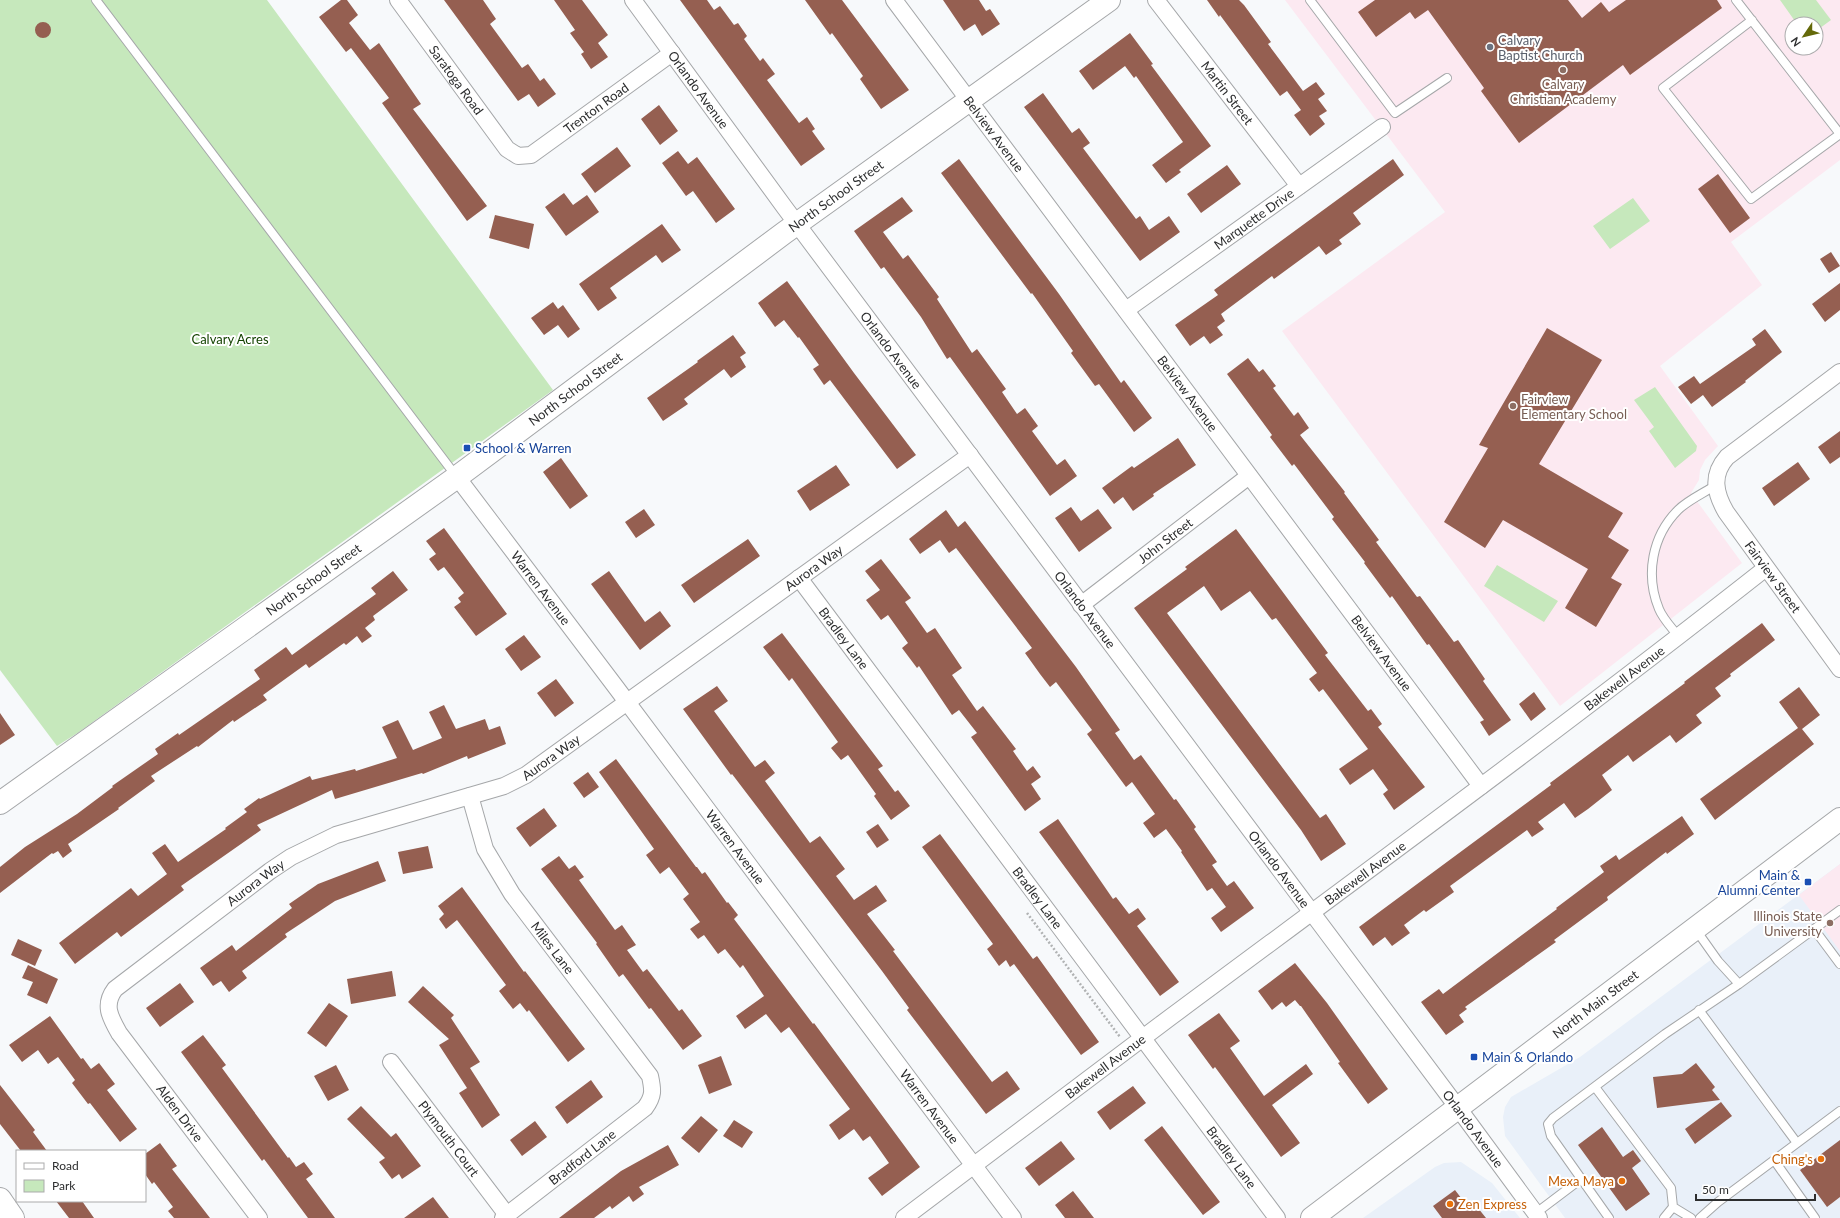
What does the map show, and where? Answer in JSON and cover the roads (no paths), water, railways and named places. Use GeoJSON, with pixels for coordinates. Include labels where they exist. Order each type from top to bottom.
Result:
{"type":"FeatureCollection","features":[{"type":"Feature","properties":{"kind":"street","name":"Saratoga Road"},"geometry":{"type":"LineString","coordinates":[[398,0],[508,149],[518,156]]}},
{"type":"Feature","properties":{"kind":"street","name":"Orlando Avenue"},"geometry":{"type":"LineString","coordinates":[[633,0],[797,224],[1537,1215]]}},
{"type":"Feature","properties":{"kind":"street","name":"Belview Avenue"},"geometry":{"type":"LineString","coordinates":[[894,0],[968,101],[1126,310],[1137,328],[1481,786]]}},
{"type":"Feature","properties":{"kind":"street","name":"North School Street"},"geometry":{"type":"LineString","coordinates":[[0,803],[456,477],[797,224],[1109,0]]}},
{"type":"Feature","properties":{"kind":"street","name":"Martin Street"},"geometry":{"type":"LineString","coordinates":[[1156,0],[1299,186]]}},
{"type":"Feature","properties":{"kind":"street","name":"Trenton Road"},"geometry":{"type":"LineString","coordinates":[[518,156],[531,155],[672,53]]}},
{"type":"Feature","properties":{"kind":"street","name":"Marquette Drive"},"geometry":{"type":"LineString","coordinates":[[1126,310],[1382,127]]}},
{"type":"Feature","properties":{"kind":"street"},"geometry":{"type":"LineString","coordinates":[[1716,482],[1720,467],[1726,458],[1840,372]]}},
{"type":"Feature","properties":{"kind":"street","name":"Aurora Way"},"geometry":{"type":"LineString","coordinates":[[108,1004],[115,989],[270,871],[291,857],[336,835],[407,813],[504,786],[526,775],[970,455]]}},
{"type":"Feature","properties":{"kind":"street","name":"John Street"},"geometry":{"type":"LineString","coordinates":[[1082,605],[1249,476]]}},
{"type":"Feature","properties":{"kind":"street","name":"Warren Avenue"},"geometry":{"type":"LineString","coordinates":[[456,477],[627,702],[1013,1218]]}},
{"type":"Feature","properties":{"kind":"street","name":"Fairview Street"},"geometry":{"type":"LineString","coordinates":[[1716,482],[1720,502],[1726,512],[1840,669]]}},
{"type":"Feature","properties":{"kind":"street","name":"Bakewell Avenue"},"geometry":{"type":"LineString","coordinates":[[904,1218],[1142,1038],[1481,786],[1678,637],[1766,568]]}},
{"type":"Feature","properties":{"kind":"street","name":"Bradley Lane"},"geometry":{"type":"LineString","coordinates":[[799,578],[1277,1218]]}},
{"type":"Feature","properties":{"kind":"street","name":"Miles Lane"},"geometry":{"type":"LineString","coordinates":[[470,796],[480,835],[491,862],[512,894],[650,1076],[652,1089]]}},
{"type":"Feature","properties":{"kind":"street","name":"North Main Street"},"geometry":{"type":"LineString","coordinates":[[1323,1213],[1458,1108],[1840,820]]}},
{"type":"Feature","properties":{"kind":"street","name":"Alden Drive"},"geometry":{"type":"LineString","coordinates":[[108,1004],[110,1017],[119,1033],[259,1218]]}},
{"type":"Feature","properties":{"kind":"street","name":"Plymouth Court"},"geometry":{"type":"LineString","coordinates":[[391,1062],[505,1216]]}},
{"type":"Feature","properties":{"kind":"street","name":"Bradford Lane"},"geometry":{"type":"LineString","coordinates":[[505,1216],[645,1108],[652,1100],[652,1089]]}},
{"type":"Feature","properties":{"kind":"street"},"geometry":{"type":"LineString","coordinates":[[0,1199],[13,1218]]}},
{"type":"Feature","properties":{"kind":"lane"},"geometry":{"type":"LineString","coordinates":[[96,0],[456,477]]}},
{"type":"Feature","properties":{"kind":"lane"},"geometry":{"type":"LineString","coordinates":[[1310,0],[1396,113],[1447,78]]}},
{"type":"Feature","properties":{"kind":"lane"},"geometry":{"type":"LineString","coordinates":[[1736,0],[1752,20],[1840,134],[1751,199],[1663,88],[1752,20]]}},
{"type":"Feature","properties":{"kind":"lane"},"geometry":{"type":"LineString","coordinates":[[1678,637],[1660,611],[1654,594],[1652,560],[1656,542],[1665,526],[1678,509],[1716,482]]}},
{"type":"Feature","properties":{"kind":"lane"},"geometry":{"type":"LineString","coordinates":[[1609,1218],[1551,1136],[1548,1124],[1553,1118],[1699,1010],[1739,984],[1840,910]]}},
{"type":"Feature","properties":{"kind":"lane"},"geometry":{"type":"LineString","coordinates":[[1695,929],[1718,961],[1739,984]]}},
{"type":"Feature","properties":{"kind":"lane"},"geometry":{"type":"LineString","coordinates":[[1814,929],[1840,964]]}},
{"type":"Feature","properties":{"kind":"lane"},"geometry":{"type":"LineString","coordinates":[[1699,1010],[1797,1143]]}},
{"type":"Feature","properties":{"kind":"lane"},"geometry":{"type":"LineString","coordinates":[[1595,1087],[1671,1188],[1673,1207],[1664,1218]]}},
{"type":"Feature","properties":{"kind":"lane"},"geometry":{"type":"LineString","coordinates":[[1700,1218],[1718,1202],[1840,1111]]}},
{"type":"Feature","properties":{"kind":"lane"},"geometry":{"type":"LineString","coordinates":[[1774,1160],[1815,1218]]}},
{"type":"Feature","properties":{"kind":"lane"},"geometry":{"type":"LineString","coordinates":[[1537,1215],[1581,1179]]}},
{"type":"Feature","properties":{"kind":"lane"},"geometry":{"type":"LineString","coordinates":[[1673,1207],[1690,1218]]}},
{"type":"Feature","properties":{"kind":"place","name":"Calvary Baptist Church"},"geometry":{"type":"Point","coordinates":[1490,47]}},
{"type":"Feature","properties":{"kind":"place","name":"Calvary Christian Academy"},"geometry":{"type":"Point","coordinates":[1563,70]}},
{"type":"Feature","properties":{"kind":"place","name":"Fairview Elementary School"},"geometry":{"type":"Point","coordinates":[1513,406]}},
{"type":"Feature","properties":{"kind":"place","name":"School & Warren"},"geometry":{"type":"Point","coordinates":[467,448]}},
{"type":"Feature","properties":{"kind":"place","name":"Main & Alumni Center"},"geometry":{"type":"Point","coordinates":[1808,882]}},
{"type":"Feature","properties":{"kind":"place","name":"Illinois State University"},"geometry":{"type":"Point","coordinates":[1830,923]}},
{"type":"Feature","properties":{"kind":"place","name":"Main & Orlando"},"geometry":{"type":"Point","coordinates":[1474,1057]}},
{"type":"Feature","properties":{"kind":"place","name":"Ching's"},"geometry":{"type":"Point","coordinates":[1821,1159]}},
{"type":"Feature","properties":{"kind":"place","name":"Mexa Maya"},"geometry":{"type":"Point","coordinates":[1622,1181]}},
{"type":"Feature","properties":{"kind":"place","name":"Zen Express"},"geometry":{"type":"Point","coordinates":[1450,1204]}},
{"type":"Feature","properties":{"kind":"park label","name":"Calvary Acres"},"geometry":{"type":"Point","coordinates":[230,339]}}]}
